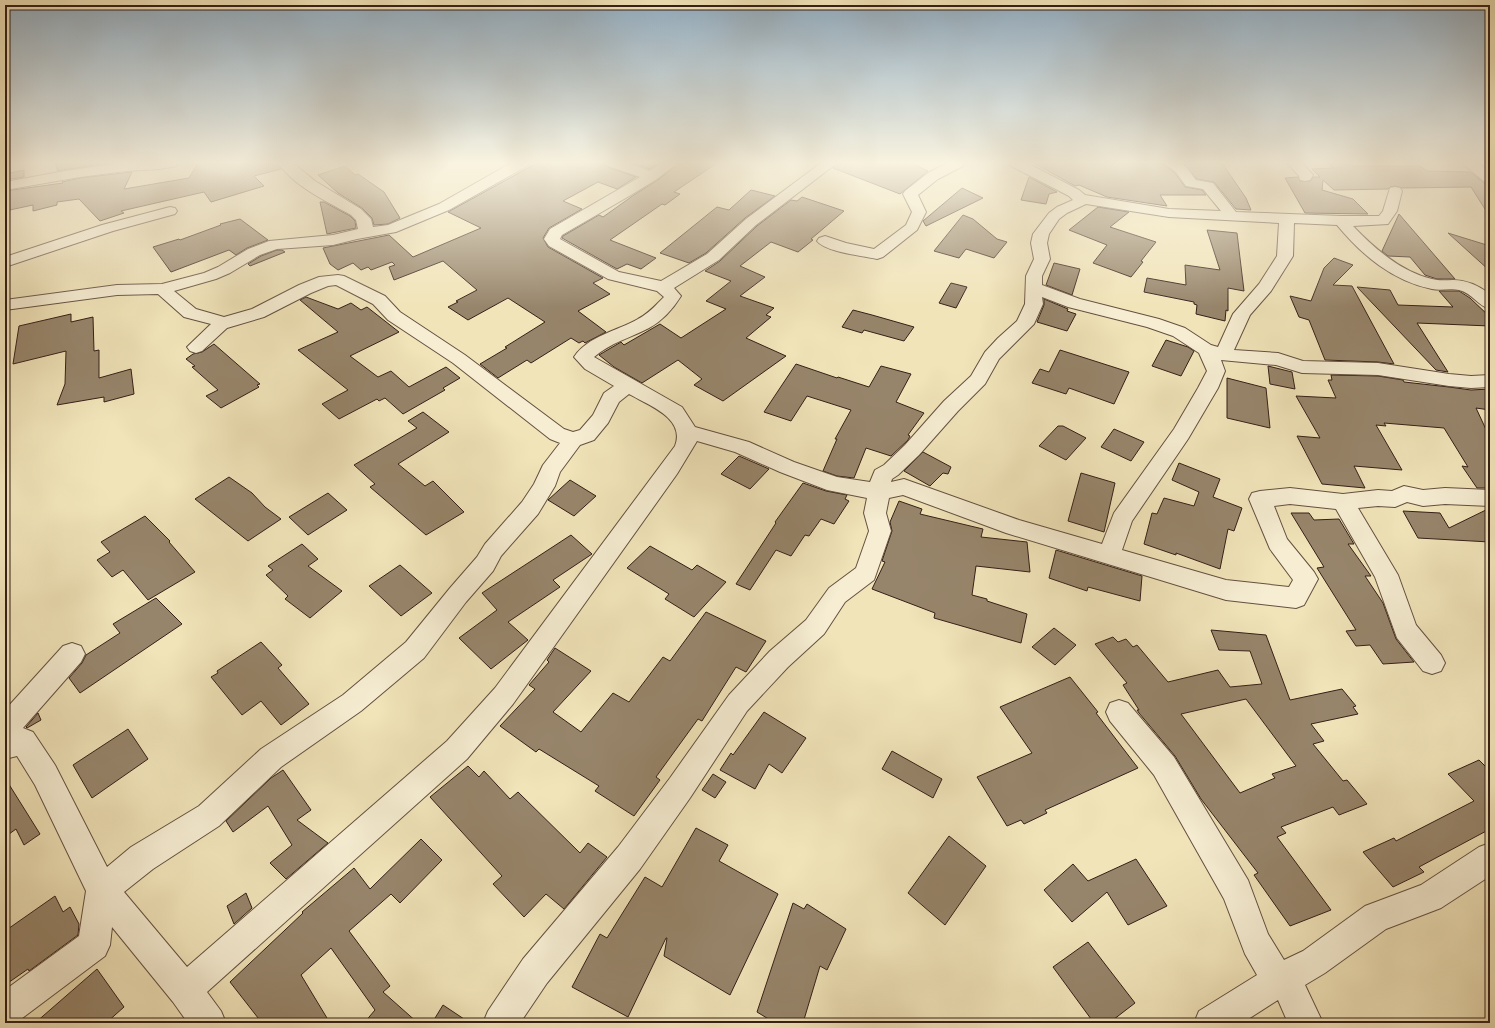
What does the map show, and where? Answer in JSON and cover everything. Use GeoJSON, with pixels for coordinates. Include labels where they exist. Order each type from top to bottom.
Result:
{"type":"FeatureCollection","features":[{"type":"Feature","properties":{"kind":"street"},"geometry":{"type":"LineString","coordinates":[[5,262],[70,239],[143,217],[170,211]]}},
{"type":"Feature","properties":{"kind":"street"},"geometry":{"type":"LineString","coordinates":[[354,211],[363,219],[367,233]]}},
{"type":"Feature","properties":{"kind":"street"},"geometry":{"type":"LineString","coordinates":[[5,305],[117,290],[162,289],[210,276],[224,270],[254,252],[275,244],[333,240],[356,234],[391,229],[436,211]]}},
{"type":"Feature","properties":{"kind":"street"},"geometry":{"type":"LineString","coordinates":[[185,990],[458,750],[504,696],[670,469],[686,444],[688,432],[685,424],[675,412],[592,365],[583,357],[593,347],[645,323],[665,308],[673,296],[663,287],[614,276],[555,243],[552,239],[555,232],[595,211]]}},
{"type":"Feature","properties":{"kind":"street"},"geometry":{"type":"LineString","coordinates":[[663,287],[713,257],[751,222],[766,211]]}},
{"type":"Feature","properties":{"kind":"street"},"geometry":{"type":"LineString","coordinates":[[825,241],[842,248],[877,254],[912,227],[918,211]]}},
{"type":"Feature","properties":{"kind":"street"},"geometry":{"type":"LineString","coordinates":[[500,1023],[535,971],[629,858],[680,788],[738,702],[779,659],[815,627],[837,595],[866,573],[880,531],[875,513],[882,475],[891,470],[912,450],[950,406],[978,380],[991,356],[1004,342],[1025,324],[1034,304],[1034,276],[1042,259],[1039,243],[1041,234],[1054,216],[1061,211]]}},
{"type":"Feature","properties":{"kind":"street"},"geometry":{"type":"LineString","coordinates":[[1156,211],[1169,213],[1341,222],[1383,221],[1390,211]]}},
{"type":"Feature","properties":{"kind":"street"},"geometry":{"type":"LineString","coordinates":[[1110,555],[1122,519],[1180,434],[1208,388],[1216,370],[1212,358],[1214,352],[1242,314],[1265,287],[1285,256],[1286,219]]}},
{"type":"Feature","properties":{"kind":"street"},"geometry":{"type":"LineString","coordinates":[[1341,222],[1355,237],[1398,272],[1431,284],[1461,285],[1482,296],[1490,304]]}},
{"type":"Feature","properties":{"kind":"street"},"geometry":{"type":"LineString","coordinates":[[196,347],[221,324],[258,313],[325,281],[338,280],[379,300],[394,316],[458,358],[557,434],[573,440]]}},
{"type":"Feature","properties":{"kind":"street"},"geometry":{"type":"LineString","coordinates":[[1033,287],[1074,303],[1153,323],[1180,332],[1214,352],[1278,359],[1302,367],[1359,370],[1378,369],[1464,382],[1490,381]]}},
{"type":"Feature","properties":{"kind":"street"},"geometry":{"type":"LineString","coordinates":[[162,289],[190,313],[217,320],[221,324]]}},
{"type":"Feature","properties":{"kind":"street"},"geometry":{"type":"LineString","coordinates":[[5,1010],[94,945],[102,890],[142,858],[182,835],[209,816],[271,758],[352,703],[415,650],[458,595],[485,564],[493,550],[530,508],[544,486],[550,470],[573,440],[588,435],[601,418],[611,398],[628,386]]}},
{"type":"Feature","properties":{"kind":"street"},"geometry":{"type":"LineString","coordinates":[[688,432],[742,447],[787,467],[835,484],[879,492],[904,487],[1014,527],[1226,590],[1296,598],[1306,579],[1278,543],[1260,499],[1290,496],[1343,502],[1378,498],[1395,499],[1404,494],[1423,498],[1445,496],[1490,498]]}},
{"type":"Feature","properties":{"kind":"street"},"geometry":{"type":"LineString","coordinates":[[1343,502],[1386,575],[1406,631],[1432,663]]}},
{"type":"Feature","properties":{"kind":"street"},"geometry":{"type":"LineString","coordinates":[[5,729],[72,654]]}},
{"type":"Feature","properties":{"kind":"street"},"geometry":{"type":"LineString","coordinates":[[1119,712],[1168,773],[1237,891],[1256,943],[1281,980],[1306,1023]]}},
{"type":"Feature","properties":{"kind":"street"},"geometry":{"type":"LineString","coordinates":[[5,746],[23,741],[45,775],[102,890],[185,990],[208,1023]]}},
{"type":"Feature","properties":{"kind":"street"},"geometry":{"type":"LineString","coordinates":[[1211,1023],[1281,980],[1314,962],[1376,917],[1430,897],[1490,858]]}},
{"type":"Feature","properties":{"kind":"building"},"geometry":{"type":"Polygon","coordinates":[[[90,211],[121,211],[124,213],[100,221],[90,211]]]}},
{"type":"Feature","properties":{"kind":"building"},"geometry":{"type":"Polygon","coordinates":[[[322,211],[341,211],[350,216],[355,221],[356,228],[327,234],[322,211]]]}},
{"type":"Feature","properties":{"kind":"building"},"geometry":{"type":"Polygon","coordinates":[[[365,211],[396,211],[400,218],[388,224],[374,225],[372,218],[365,211]]]}},
{"type":"Feature","properties":{"kind":"building"},"geometry":{"type":"Polygon","coordinates":[[[579,211],[549,228],[543,238],[548,247],[603,278],[593,283],[610,294],[578,311],[606,332],[585,343],[583,341],[579,343],[571,338],[531,363],[527,360],[498,378],[480,364],[507,348],[505,347],[545,322],[508,298],[468,320],[448,307],[477,290],[443,261],[394,280],[389,267],[395,265],[392,262],[371,270],[368,267],[361,270],[353,263],[338,270],[330,264],[323,248],[389,235],[413,257],[481,228],[448,212],[579,211]]]}},
{"type":"Feature","properties":{"kind":"building"},"geometry":{"type":"Polygon","coordinates":[[[611,211],[652,211],[610,240],[656,258],[641,269],[627,264],[617,269],[562,238],[599,215],[603,217],[611,211]]]}},
{"type":"Feature","properties":{"kind":"building"},"geometry":{"type":"Polygon","coordinates":[[[712,211],[755,211],[706,253],[689,263],[660,253],[712,211]]]}},
{"type":"Feature","properties":{"kind":"building"},"geometry":{"type":"Polygon","coordinates":[[[777,211],[844,211],[798,252],[771,242],[740,266],[765,277],[740,296],[774,308],[766,315],[771,317],[746,338],[786,356],[723,401],[694,385],[702,379],[678,360],[642,383],[614,367],[599,355],[621,342],[624,345],[660,324],[681,338],[726,309],[706,301],[731,281],[705,271],[720,261],[757,226],[777,211]]]}},
{"type":"Feature","properties":{"kind":"building"},"geometry":{"type":"Polygon","coordinates":[[[935,211],[957,211],[926,226],[923,221],[935,211]]]}},
{"type":"Feature","properties":{"kind":"building"},"geometry":{"type":"Polygon","coordinates":[[[1093,211],[1123,211],[1129,212],[1110,227],[1156,242],[1131,277],[1093,263],[1107,245],[1069,230],[1093,211]]]}},
{"type":"Feature","properties":{"kind":"building"},"geometry":{"type":"Polygon","coordinates":[[[1304,211],[1365,211],[1368,214],[1305,213],[1304,211]]]}},
{"type":"Feature","properties":{"kind":"building"},"geometry":{"type":"Polygon","coordinates":[[[1486,211],[1490,211],[1490,217],[1486,211]]]}},
{"type":"Feature","properties":{"kind":"building"},"geometry":{"type":"Polygon","coordinates":[[[1399,214],[1455,279],[1437,279],[1425,275],[1410,257],[1388,256],[1382,251],[1399,214]]]}},
{"type":"Feature","properties":{"kind":"building"},"geometry":{"type":"Polygon","coordinates":[[[963,215],[973,219],[997,239],[1007,242],[994,258],[966,249],[959,258],[934,251],[963,215]]]}},
{"type":"Feature","properties":{"kind":"building"},"geometry":{"type":"Polygon","coordinates":[[[240,219],[268,240],[247,248],[236,255],[229,250],[171,272],[153,247],[179,239],[180,240],[221,225],[220,224],[240,219]]]}},
{"type":"Feature","properties":{"kind":"building"},"geometry":{"type":"Polygon","coordinates":[[[1207,230],[1237,233],[1244,291],[1228,288],[1228,311],[1226,310],[1225,321],[1196,314],[1197,305],[1194,304],[1194,302],[1144,292],[1147,278],[1186,285],[1185,265],[1220,270],[1207,230]]]}},
{"type":"Feature","properties":{"kind":"building"},"geometry":{"type":"Polygon","coordinates":[[[1448,233],[1490,246],[1490,271],[1448,233]]]}},
{"type":"Feature","properties":{"kind":"building"},"geometry":{"type":"Polygon","coordinates":[[[277,250],[282,250],[285,252],[250,266],[248,264],[261,256],[277,250]]]}},
{"type":"Feature","properties":{"kind":"building"},"geometry":{"type":"Polygon","coordinates":[[[1334,258],[1353,265],[1333,285],[1352,286],[1394,364],[1325,360],[1309,320],[1299,317],[1290,296],[1311,301],[1324,268],[1334,258]]]}},
{"type":"Feature","properties":{"kind":"building"},"geometry":{"type":"Polygon","coordinates":[[[1054,263],[1080,269],[1072,295],[1046,285],[1054,263]]]}},
{"type":"Feature","properties":{"kind":"building"},"geometry":{"type":"Polygon","coordinates":[[[951,283],[967,287],[956,308],[939,303],[951,283]]]}},
{"type":"Feature","properties":{"kind":"building"},"geometry":{"type":"Polygon","coordinates":[[[1357,287],[1390,290],[1398,305],[1453,307],[1439,291],[1459,291],[1470,298],[1490,317],[1490,326],[1417,323],[1448,372],[1436,370],[1357,287]]]}},
{"type":"Feature","properties":{"kind":"building"},"geometry":{"type":"Polygon","coordinates":[[[306,297],[338,309],[351,303],[361,310],[367,307],[399,332],[350,356],[378,377],[391,371],[409,387],[446,367],[460,378],[443,388],[445,390],[403,414],[385,398],[379,401],[377,399],[339,419],[322,404],[348,390],[298,350],[338,332],[300,300],[306,297]]]}},
{"type":"Feature","properties":{"kind":"building"},"geometry":{"type":"Polygon","coordinates":[[[1044,299],[1076,314],[1067,331],[1037,322],[1044,305],[1044,299]]]}},
{"type":"Feature","properties":{"kind":"building"},"geometry":{"type":"Polygon","coordinates":[[[853,310],[914,327],[904,341],[864,330],[862,333],[842,327],[853,310]]]}},
{"type":"Feature","properties":{"kind":"building"},"geometry":{"type":"Polygon","coordinates":[[[71,314],[71,322],[93,317],[94,351],[99,350],[99,378],[131,369],[134,394],[104,402],[104,397],[57,405],[65,384],[66,351],[13,364],[19,326],[71,314]]]}},
{"type":"Feature","properties":{"kind":"building"},"geometry":{"type":"Polygon","coordinates":[[[1166,340],[1188,347],[1194,351],[1181,376],[1152,366],[1166,340]]]}},
{"type":"Feature","properties":{"kind":"building"},"geometry":{"type":"Polygon","coordinates":[[[214,344],[260,384],[257,385],[259,387],[221,408],[206,396],[218,390],[192,367],[195,366],[186,359],[193,354],[202,352],[214,344]]]}},
{"type":"Feature","properties":{"kind":"building"},"geometry":{"type":"Polygon","coordinates":[[[1060,350],[1129,372],[1114,404],[1069,388],[1066,394],[1032,383],[1040,369],[1049,372],[1060,350]]]}},
{"type":"Feature","properties":{"kind":"building"},"geometry":{"type":"Polygon","coordinates":[[[796,364],[869,387],[881,366],[911,374],[896,402],[924,413],[908,435],[910,436],[908,440],[891,456],[866,448],[854,478],[837,476],[823,471],[837,439],[835,439],[851,410],[807,396],[791,421],[764,412],[796,364]]]}},
{"type":"Feature","properties":{"kind":"building"},"geometry":{"type":"Polygon","coordinates":[[[1268,366],[1292,372],[1295,389],[1270,384],[1268,366]]]}},
{"type":"Feature","properties":{"kind":"building"},"geometry":{"type":"Polygon","coordinates":[[[1331,375],[1378,376],[1403,380],[1404,382],[1471,390],[1490,389],[1490,410],[1476,408],[1490,438],[1490,488],[1477,488],[1462,466],[1468,467],[1444,428],[1384,423],[1386,426],[1376,425],[1402,470],[1354,466],[1365,488],[1322,484],[1297,436],[1320,438],[1296,396],[1336,398],[1328,380],[1332,380],[1331,375]]]}},
{"type":"Feature","properties":{"kind":"building"},"geometry":{"type":"Polygon","coordinates":[[[1227,378],[1266,388],[1270,428],[1227,418],[1227,378]]]}},
{"type":"Feature","properties":{"kind":"building"},"geometry":{"type":"Polygon","coordinates":[[[423,412],[449,432],[398,464],[425,486],[433,481],[464,512],[426,535],[370,487],[375,484],[354,465],[417,428],[408,421],[423,412]]]}},
{"type":"Feature","properties":{"kind":"building"},"geometry":{"type":"Polygon","coordinates":[[[1058,426],[1063,426],[1086,438],[1066,460],[1039,446],[1058,426]]]}},
{"type":"Feature","properties":{"kind":"building"},"geometry":{"type":"Polygon","coordinates":[[[1114,429],[1144,442],[1131,461],[1101,447],[1114,429]]]}},
{"type":"Feature","properties":{"kind":"building"},"geometry":{"type":"Polygon","coordinates":[[[923,452],[951,467],[948,474],[943,473],[930,486],[904,471],[923,452]]]}},
{"type":"Feature","properties":{"kind":"building"},"geometry":{"type":"Polygon","coordinates":[[[739,456],[769,469],[750,489],[721,474],[739,456]]]}},
{"type":"Feature","properties":{"kind":"building"},"geometry":{"type":"Polygon","coordinates":[[[1179,463],[1220,479],[1213,497],[1242,508],[1234,531],[1228,529],[1220,569],[1176,553],[1176,555],[1144,544],[1152,513],[1157,514],[1164,498],[1194,506],[1199,492],[1172,480],[1179,463]]]}},
{"type":"Feature","properties":{"kind":"building"},"geometry":{"type":"Polygon","coordinates":[[[1081,473],[1115,483],[1104,532],[1068,521],[1081,473]]]}},
{"type":"Feature","properties":{"kind":"building"},"geometry":{"type":"Polygon","coordinates":[[[229,477],[252,493],[265,507],[281,519],[248,541],[195,499],[229,477]]]}},
{"type":"Feature","properties":{"kind":"building"},"geometry":{"type":"Polygon","coordinates":[[[570,480],[596,496],[574,516],[548,500],[570,480]]]}},
{"type":"Feature","properties":{"kind":"building"},"geometry":{"type":"Polygon","coordinates":[[[803,483],[826,491],[847,495],[845,499],[849,501],[834,524],[821,519],[809,536],[805,535],[791,556],[776,550],[750,590],[736,584],[776,523],[775,522],[803,483]]]}},
{"type":"Feature","properties":{"kind":"building"},"geometry":{"type":"Polygon","coordinates":[[[328,493],[347,510],[308,535],[289,517],[328,493]]]}},
{"type":"Feature","properties":{"kind":"building"},"geometry":{"type":"Polygon","coordinates":[[[899,501],[922,509],[920,514],[983,529],[981,537],[1027,542],[1030,572],[976,566],[972,595],[1027,614],[1021,643],[934,618],[935,613],[872,589],[885,562],[882,561],[892,531],[890,522],[899,501]]]}},
{"type":"Feature","properties":{"kind":"building"},"geometry":{"type":"Polygon","coordinates":[[[1490,508],[1490,542],[1418,538],[1403,511],[1440,513],[1449,528],[1490,508]]]}},
{"type":"Feature","properties":{"kind":"building"},"geometry":{"type":"Polygon","coordinates":[[[1291,513],[1309,513],[1314,520],[1339,519],[1354,544],[1348,544],[1371,576],[1365,576],[1383,603],[1396,639],[1414,662],[1383,664],[1370,645],[1356,646],[1346,631],[1356,630],[1317,568],[1324,567],[1291,513]]]}},
{"type":"Feature","properties":{"kind":"building"},"geometry":{"type":"Polygon","coordinates":[[[145,516],[170,541],[169,542],[195,572],[148,600],[123,570],[112,577],[97,560],[110,552],[101,542],[145,516]]]}},
{"type":"Feature","properties":{"kind":"building"},"geometry":{"type":"Polygon","coordinates":[[[571,535],[592,554],[553,580],[560,587],[508,622],[528,640],[491,669],[459,638],[497,610],[482,593],[571,535]]]}},
{"type":"Feature","properties":{"kind":"building"},"geometry":{"type":"Polygon","coordinates":[[[302,544],[318,559],[308,566],[342,591],[310,618],[285,599],[288,596],[266,575],[273,570],[268,566],[302,544]]]}},
{"type":"Feature","properties":{"kind":"building"},"geometry":{"type":"Polygon","coordinates":[[[650,546],[692,570],[697,565],[726,582],[694,617],[665,599],[669,594],[627,568],[650,546]]]}},
{"type":"Feature","properties":{"kind":"building"},"geometry":{"type":"Polygon","coordinates":[[[1056,550],[1142,576],[1140,601],[1088,587],[1087,591],[1049,578],[1056,550]]]}},
{"type":"Feature","properties":{"kind":"building"},"geometry":{"type":"Polygon","coordinates":[[[400,565],[432,593],[401,616],[369,586],[400,565]]]}},
{"type":"Feature","properties":{"kind":"building"},"geometry":{"type":"Polygon","coordinates":[[[156,598],[182,624],[80,693],[69,678],[82,663],[86,655],[120,633],[113,624],[156,598]]]}},
{"type":"Feature","properties":{"kind":"building"},"geometry":{"type":"Polygon","coordinates":[[[706,612],[766,641],[746,672],[736,667],[702,721],[698,719],[656,777],[660,780],[634,816],[595,791],[599,786],[539,749],[536,752],[500,726],[535,689],[529,685],[549,662],[547,660],[555,648],[591,671],[553,712],[581,732],[613,693],[629,702],[663,657],[670,661],[706,612]]]}},
{"type":"Feature","properties":{"kind":"building"},"geometry":{"type":"Polygon","coordinates":[[[1054,628],[1076,645],[1055,665],[1032,647],[1054,628]]]}},
{"type":"Feature","properties":{"kind":"building"},"geometry":{"type":"Polygon","coordinates":[[[1211,630],[1266,635],[1290,700],[1342,689],[1356,706],[1353,707],[1358,714],[1311,724],[1324,741],[1313,744],[1343,781],[1347,780],[1367,804],[1339,815],[1333,807],[1281,827],[1286,833],[1277,837],[1331,910],[1290,926],[1254,875],[1258,873],[1201,799],[1175,756],[1139,713],[1137,710],[1139,710],[1123,685],[1127,683],[1095,644],[1113,637],[1118,642],[1126,639],[1133,647],[1137,645],[1168,682],[1218,670],[1230,687],[1262,684],[1250,651],[1219,650],[1211,630]],[[1246,699],[1181,714],[1240,793],[1275,778],[1272,774],[1296,766],[1246,699]]]}},
{"type":"Feature","properties":{"kind":"building"},"geometry":{"type":"Polygon","coordinates":[[[261,642],[282,665],[278,668],[309,704],[281,725],[261,701],[242,715],[211,677],[218,673],[217,671],[261,642]]]}},
{"type":"Feature","properties":{"kind":"building"},"geometry":{"type":"Polygon","coordinates":[[[1070,677],[1098,712],[1096,713],[1138,768],[1045,810],[1047,813],[1024,824],[1021,820],[1007,826],[977,777],[1032,753],[1000,707],[1070,677]]]}},
{"type":"Feature","properties":{"kind":"building"},"geometry":{"type":"Polygon","coordinates":[[[764,712],[806,738],[782,773],[769,764],[755,789],[720,770],[731,753],[733,755],[764,712]]]}},
{"type":"Feature","properties":{"kind":"building"},"geometry":{"type":"Polygon","coordinates":[[[38,713],[41,720],[27,728],[26,727],[38,713]]]}},
{"type":"Feature","properties":{"kind":"building"},"geometry":{"type":"Polygon","coordinates":[[[128,729],[148,759],[92,798],[73,765],[128,729]]]}},
{"type":"Feature","properties":{"kind":"building"},"geometry":{"type":"Polygon","coordinates":[[[892,751],[942,779],[933,798],[882,769],[892,751]]]}},
{"type":"Feature","properties":{"kind":"building"},"geometry":{"type":"Polygon","coordinates":[[[1479,760],[1490,771],[1490,829],[1419,867],[1424,872],[1393,887],[1363,852],[1394,838],[1396,841],[1474,801],[1448,774],[1479,760]]]}},
{"type":"Feature","properties":{"kind":"building"},"geometry":{"type":"Polygon","coordinates":[[[468,766],[479,777],[484,771],[510,799],[518,792],[580,853],[588,843],[607,857],[564,909],[546,894],[524,917],[493,884],[502,876],[430,797],[468,766]]]}},
{"type":"Feature","properties":{"kind":"building"},"geometry":{"type":"Polygon","coordinates":[[[283,770],[311,810],[297,820],[328,843],[286,879],[270,863],[292,845],[268,806],[233,832],[226,821],[271,778],[283,770]]]}},
{"type":"Feature","properties":{"kind":"building"},"geometry":{"type":"Polygon","coordinates":[[[713,774],[726,782],[715,798],[702,790],[713,774]]]}},
{"type":"Feature","properties":{"kind":"building"},"geometry":{"type":"Polygon","coordinates":[[[5,778],[40,834],[24,845],[16,829],[5,837],[5,778]]]}},
{"type":"Feature","properties":{"kind":"building"},"geometry":{"type":"Polygon","coordinates":[[[696,828],[728,845],[719,861],[778,894],[730,995],[664,956],[667,938],[628,1017],[572,987],[600,934],[607,938],[645,877],[662,887],[696,828]]]}},
{"type":"Feature","properties":{"kind":"building"},"geometry":{"type":"Polygon","coordinates":[[[949,836],[986,866],[945,925],[908,893],[949,836]]]}},
{"type":"Feature","properties":{"kind":"building"},"geometry":{"type":"Polygon","coordinates":[[[421,839],[442,860],[400,903],[391,894],[349,931],[390,986],[383,992],[418,1023],[364,1023],[375,1010],[331,948],[301,975],[330,1023],[262,1023],[230,982],[303,913],[302,912],[354,868],[370,889],[421,839]]]}},
{"type":"Feature","properties":{"kind":"building"},"geometry":{"type":"Polygon","coordinates":[[[1136,859],[1167,906],[1128,925],[1107,892],[1072,922],[1044,890],[1073,864],[1088,881],[1136,859]]]}},
{"type":"Feature","properties":{"kind":"building"},"geometry":{"type":"Polygon","coordinates":[[[246,893],[252,908],[234,924],[227,906],[246,893]]]}},
{"type":"Feature","properties":{"kind":"building"},"geometry":{"type":"Polygon","coordinates":[[[55,896],[63,912],[70,907],[79,924],[78,935],[29,971],[28,969],[5,985],[5,931],[55,896]]]}},
{"type":"Feature","properties":{"kind":"building"},"geometry":{"type":"Polygon","coordinates":[[[793,903],[804,909],[807,904],[846,929],[827,970],[820,966],[803,1023],[775,1023],[757,1012],[793,903]]]}},
{"type":"Feature","properties":{"kind":"building"},"geometry":{"type":"Polygon","coordinates":[[[1088,942],[1135,1003],[1109,1023],[1094,1023],[1053,967],[1088,942]]]}},
{"type":"Feature","properties":{"kind":"building"},"geometry":{"type":"Polygon","coordinates":[[[97,969],[124,1007],[106,1023],[35,1023],[97,969]]]}},
{"type":"Feature","properties":{"kind":"building"},"geometry":{"type":"Polygon","coordinates":[[[443,1005],[470,1023],[432,1023],[443,1005]]]}}]}
